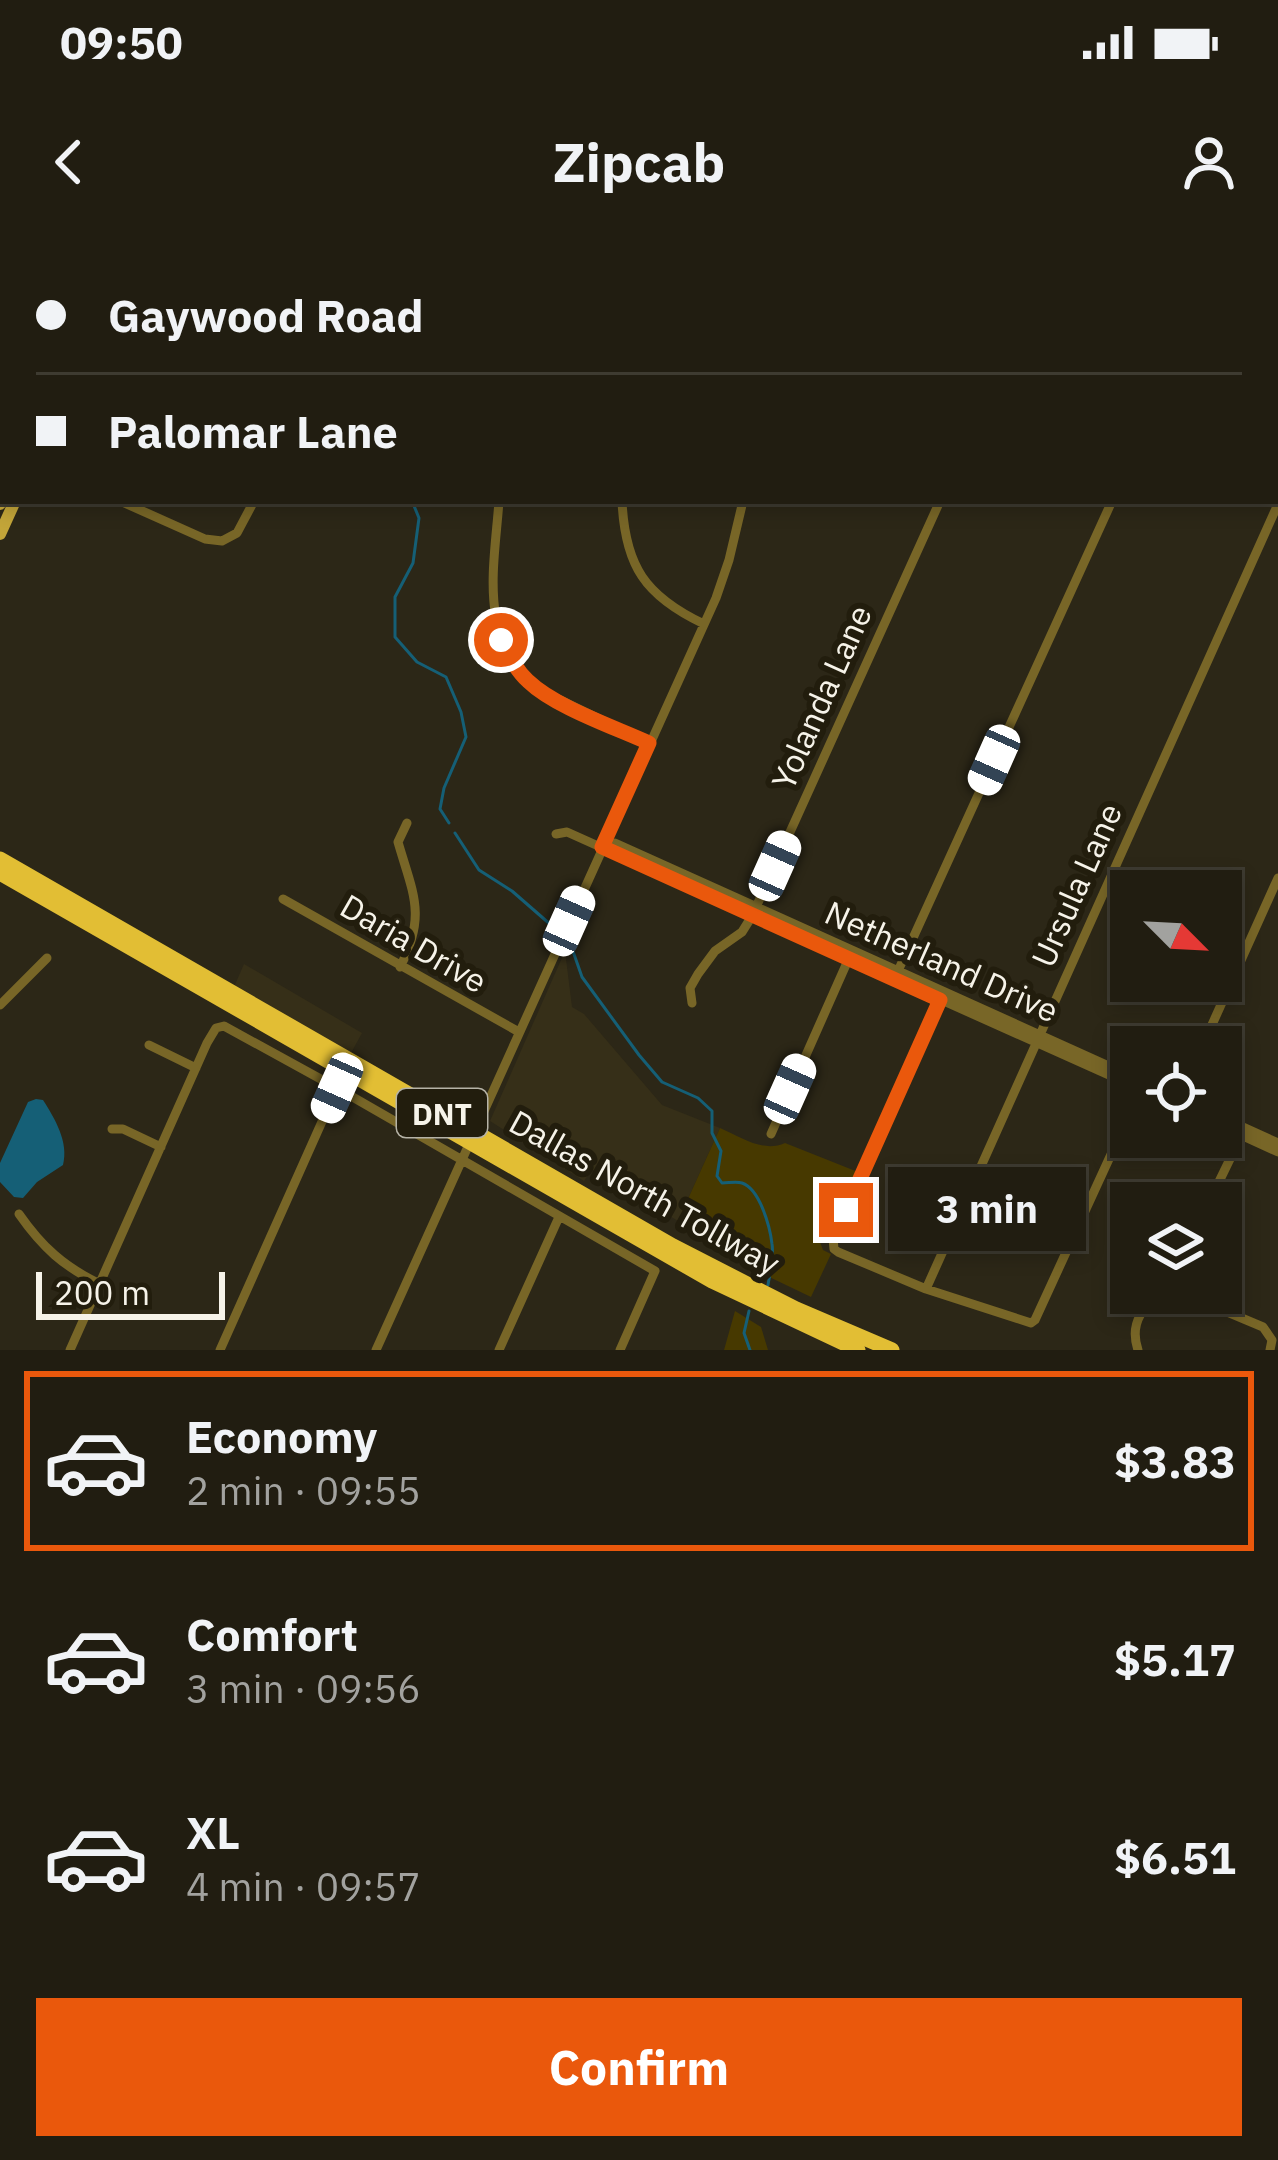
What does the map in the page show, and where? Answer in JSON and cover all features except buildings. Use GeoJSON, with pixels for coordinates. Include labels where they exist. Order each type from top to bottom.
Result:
{"type":"FeatureCollection","features":[{"type":"Feature","properties":{"kind":"highway","name":"Dallas North Tollway"},"geometry":{"type":"LineString","coordinates":[[0,859],[673,1246],[796,1309],[892,1350]]}},
{"type":"Feature","properties":{"kind":"highway","name":"Dallas North Tollway"},"geometry":{"type":"LineString","coordinates":[[0,873],[712,1282],[858,1350]]}},
{"type":"Feature","properties":{"kind":"main road"},"geometry":{"type":"LineString","coordinates":[[0,534],[14,504]]}},
{"type":"Feature","properties":{"kind":"street"},"geometry":{"type":"LineString","coordinates":[[127,504],[222,542],[242,527],[253,504]]}},
{"type":"Feature","properties":{"kind":"street"},"geometry":{"type":"LineString","coordinates":[[499,504],[492,605],[508,653],[527,681],[555,700],[649,743]]}},
{"type":"Feature","properties":{"kind":"street"},"geometry":{"type":"LineString","coordinates":[[622,504],[628,549],[640,574],[664,602],[704,624]]}},
{"type":"Feature","properties":{"kind":"street"},"geometry":{"type":"LineString","coordinates":[[376,1350],[704,624],[723,580],[742,504]]}},
{"type":"Feature","properties":{"kind":"street","name":"Yolanda Lane"},"geometry":{"type":"LineString","coordinates":[[754,912],[939,504]]}},
{"type":"Feature","properties":{"kind":"street"},"geometry":{"type":"LineString","coordinates":[[897,975],[1111,504]]}},
{"type":"Feature","properties":{"kind":"street","name":"Ursula Lane"},"geometry":{"type":"LineString","coordinates":[[926,1289],[1278,504]]}},
{"type":"Feature","properties":{"kind":"street"},"geometry":{"type":"LineString","coordinates":[[400,967],[417,923],[398,842],[407,823]]}},
{"type":"Feature","properties":{"kind":"street","name":"Netherland Drive"},"geometry":{"type":"LineString","coordinates":[[556,834],[566,832],[602,847],[615,843],[849,958],[966,1007]]}},
{"type":"Feature","properties":{"kind":"street"},"geometry":{"type":"LineString","coordinates":[[1211,1026],[1278,878]]}},
{"type":"Feature","properties":{"kind":"street","name":"Daria Drive"},"geometry":{"type":"LineString","coordinates":[[283,899],[519,1032]]}},
{"type":"Feature","properties":{"kind":"street"},"geometry":{"type":"LineString","coordinates":[[692,1004],[690,988],[698,974],[716,951],[742,932],[754,912]]}},
{"type":"Feature","properties":{"kind":"street","name":"Netherland Drive"},"geometry":{"type":"LineString","coordinates":[[754,912],[1110,1071]]}},
{"type":"Feature","properties":{"kind":"street"},"geometry":{"type":"LineString","coordinates":[[0,1005],[47,958]]}},
{"type":"Feature","properties":{"kind":"street"},"geometry":{"type":"LineString","coordinates":[[771,1133],[849,958]]}},
{"type":"Feature","properties":{"kind":"street"},"geometry":{"type":"LineString","coordinates":[[940,1000],[832,1238],[834,1250],[926,1289],[1028,1324],[1035,1320],[1110,1158]]}},
{"type":"Feature","properties":{"kind":"street"},"geometry":{"type":"LineString","coordinates":[[70,1350],[196,1068],[216,1028],[224,1026],[464,1156],[655,1271],[620,1350]]}},
{"type":"Feature","properties":{"kind":"street"},"geometry":{"type":"LineString","coordinates":[[149,1045],[196,1068]]}},
{"type":"Feature","properties":{"kind":"street"},"geometry":{"type":"LineString","coordinates":[[220,1350],[337,1088]]}},
{"type":"Feature","properties":{"kind":"street"},"geometry":{"type":"LineString","coordinates":[[112,1129],[123,1129],[160,1148]]}},
{"type":"Feature","properties":{"kind":"street"},"geometry":{"type":"LineString","coordinates":[[1243,1131],[1278,1142]]}},
{"type":"Feature","properties":{"kind":"street"},"geometry":{"type":"LineString","coordinates":[[1243,1131],[1278,1152]]}},
{"type":"Feature","properties":{"kind":"street"},"geometry":{"type":"LineString","coordinates":[[1219,1182],[1243,1131]]}},
{"type":"Feature","properties":{"kind":"street"},"geometry":{"type":"LineString","coordinates":[[19,1214],[45,1250],[100,1284]]}},
{"type":"Feature","properties":{"kind":"street"},"geometry":{"type":"LineString","coordinates":[[499,1350],[559,1216]]}},
{"type":"Feature","properties":{"kind":"street"},"geometry":{"type":"LineString","coordinates":[[1138,1350],[1134,1330],[1141,1314]]}},
{"type":"Feature","properties":{"kind":"street"},"geometry":{"type":"LineString","coordinates":[[1232,1314],[1269,1331],[1271,1347]]}},
{"type":"Feature","properties":{"kind":"street"},"geometry":{"type":"LineString","coordinates":[[1271,1347],[1278,1334]]}},
{"type":"Feature","properties":{"kind":"shaded area"},"geometry":{"type":"Polygon","coordinates":[[[565,951],[572,1007],[584,1014],[662,1105],[720,1128],[678,1221],[592,1169],[584,1181],[490,1121],[565,951]]]}},
{"type":"Feature","properties":{"kind":"shaded area"},"geometry":{"type":"Polygon","coordinates":[[[244,964],[362,1033],[351,1053],[234,987],[244,964]]]}},
{"type":"Feature","properties":{"kind":"shaded area"},"geometry":{"type":"Polygon","coordinates":[[[720,1128],[760,1145],[785,1143],[858,1172],[834,1227],[820,1242],[831,1254],[811,1297],[732,1259],[678,1221],[720,1128]]]}},
{"type":"Feature","properties":{"kind":"shaded area"},"geometry":{"type":"Polygon","coordinates":[[[735,1311],[761,1327],[768,1350],[724,1350],[735,1311]]]}},
{"type":"Feature","properties":{"kind":"water"},"geometry":{"type":"Polygon","coordinates":[[[43,1100],[60,1131],[63,1165],[23,1198],[14,1197],[0,1182],[0,1163],[28,1102],[43,1100]]]}},
{"type":"Feature","properties":{"kind":"waterway"},"geometry":{"type":"LineString","coordinates":[[413,504],[419,518],[413,563],[395,597],[395,637],[417,662],[446,677],[461,712],[466,737],[440,809],[449,823]]}},
{"type":"Feature","properties":{"kind":"waterway"},"geometry":{"type":"LineString","coordinates":[[455,833],[479,870],[512,891],[559,932]]}},
{"type":"Feature","properties":{"kind":"waterway"},"geometry":{"type":"LineString","coordinates":[[568,937],[582,977],[639,1055],[662,1082],[698,1098],[712,1111],[712,1133],[721,1151],[717,1176],[722,1183],[740,1182],[748,1187],[766,1219],[772,1249],[768,1285]]}},
{"type":"Feature","properties":{"kind":"waterway"},"geometry":{"type":"LineString","coordinates":[[749,1311],[744,1333],[750,1350]]}},
{"type":"Feature","properties":{"kind":"route"},"geometry":{"type":"LineString","coordinates":[[501,640],[527,681],[555,700],[649,743],[602,847],[940,1000],[846,1210]]}}]}
